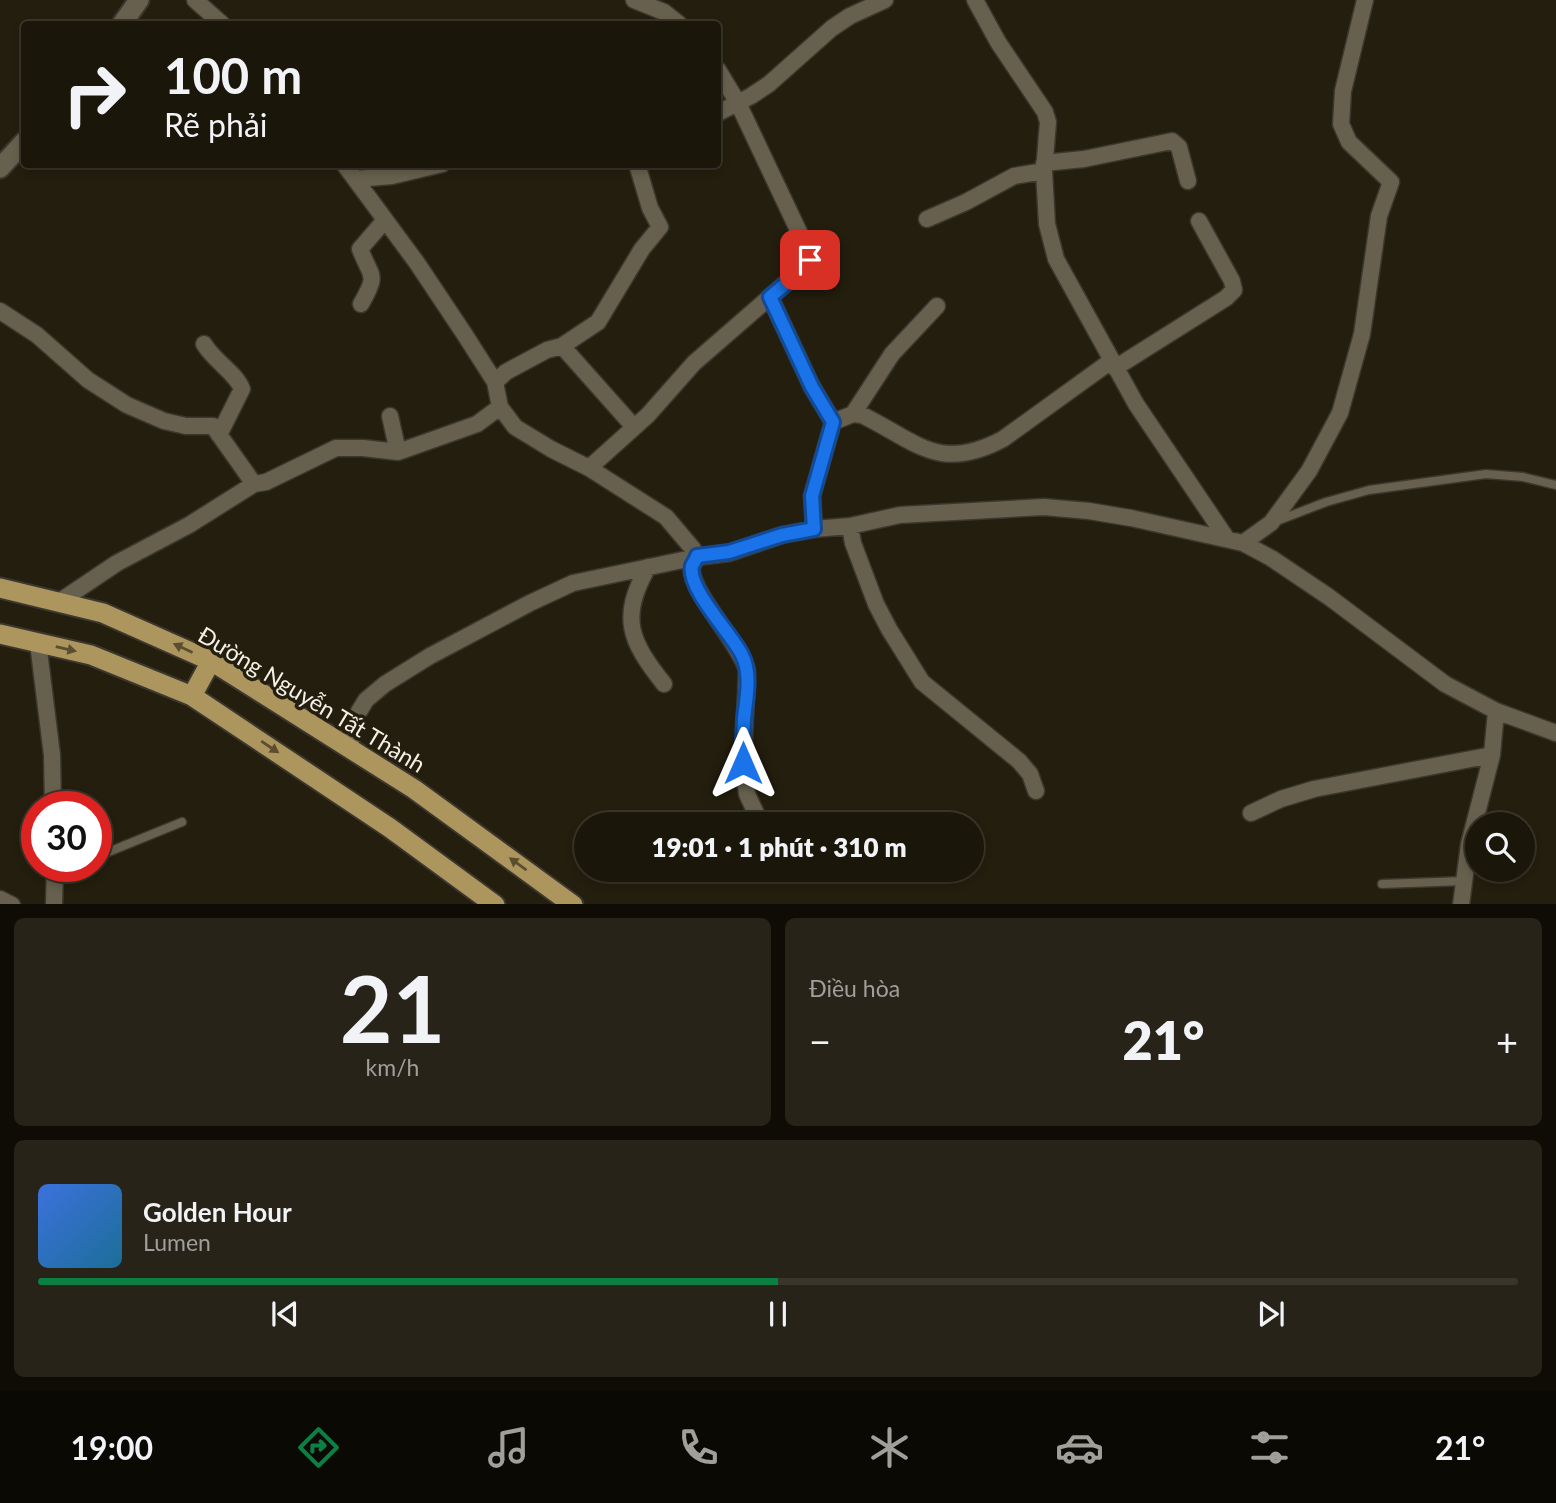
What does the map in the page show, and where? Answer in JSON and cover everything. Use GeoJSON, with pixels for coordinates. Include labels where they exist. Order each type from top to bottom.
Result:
{"type":"FeatureCollection","features":[{"type":"Feature","properties":{"kind":"main road"},"geometry":{"type":"LineString","coordinates":[[124,21],[139,0]]}},
{"type":"Feature","properties":{"kind":"main road"},"geometry":{"type":"LineString","coordinates":[[0,168],[21,145]]}},
{"type":"Feature","properties":{"kind":"main road","name":"Đường Nguyễn Tất Thành"},"geometry":{"type":"LineString","coordinates":[[2,586],[103,613],[211,661],[414,789],[572,904]]}},
{"type":"Feature","properties":{"kind":"main road"},"geometry":{"type":"LineString","coordinates":[[0,634],[91,655],[191,696],[390,828],[494,904]]}},
{"type":"Feature","properties":{"kind":"main road"},"geometry":{"type":"LineString","coordinates":[[191,696],[211,661]]}},
{"type":"Feature","properties":{"kind":"street"},"geometry":{"type":"LineString","coordinates":[[195,0],[219,21]]}},
{"type":"Feature","properties":{"kind":"street"},"geometry":{"type":"LineString","coordinates":[[634,0],[664,12],[676,21]]}},
{"type":"Feature","properties":{"kind":"street"},"geometry":{"type":"LineString","coordinates":[[721,112],[769,84],[832,28],[850,16],[885,0]]}},
{"type":"Feature","properties":{"kind":"street"},"geometry":{"type":"LineString","coordinates":[[975,0],[998,42],[1045,111],[1048,133],[1044,167],[1051,247],[1113,364],[1155,433],[1227,538]]}},
{"type":"Feature","properties":{"kind":"street"},"geometry":{"type":"LineString","coordinates":[[1243,543],[1271,523],[1315,462],[1340,413],[1362,334],[1379,216],[1391,182],[1349,142],[1341,124],[1343,91],[1365,0]]}},
{"type":"Feature","properties":{"kind":"street"},"geometry":{"type":"LineString","coordinates":[[589,468],[658,405],[694,363],[807,266],[810,255],[738,103],[721,75]]}},
{"type":"Feature","properties":{"kind":"street"},"geometry":{"type":"LineString","coordinates":[[927,219],[1014,176],[1044,167],[1172,141],[1178,148],[1188,181]]}},
{"type":"Feature","properties":{"kind":"street"},"geometry":{"type":"LineString","coordinates":[[347,168],[417,263],[495,382],[500,407],[515,427],[589,468],[666,517],[694,549],[697,556],[692,567],[701,595],[743,657],[747,670],[743,763],[747,794],[755,812]]}},
{"type":"Feature","properties":{"kind":"street"},"geometry":{"type":"LineString","coordinates":[[356,178],[392,176],[425,168]]}},
{"type":"Feature","properties":{"kind":"street"},"geometry":{"type":"LineString","coordinates":[[495,382],[506,372],[547,350],[562,346],[598,323],[642,249],[660,227],[650,208],[638,168]]}},
{"type":"Feature","properties":{"kind":"street"},"geometry":{"type":"LineString","coordinates":[[361,303],[373,283],[373,275],[360,249],[384,220]]}},
{"type":"Feature","properties":{"kind":"street"},"geometry":{"type":"LineString","coordinates":[[833,422],[853,414],[862,415],[928,450],[953,455],[986,448],[1003,439],[1113,364],[1226,298],[1234,290],[1232,281],[1199,220]]}},
{"type":"Feature","properties":{"kind":"street"},"geometry":{"type":"LineString","coordinates":[[770,297],[812,387],[833,422],[812,496],[814,529]]}},
{"type":"Feature","properties":{"kind":"street"},"geometry":{"type":"LineString","coordinates":[[853,414],[892,354],[937,306]]}},
{"type":"Feature","properties":{"kind":"street"},"geometry":{"type":"LineString","coordinates":[[0,311],[37,335],[88,380],[127,405],[164,421],[186,426],[213,426],[254,484]]}},
{"type":"Feature","properties":{"kind":"street"},"geometry":{"type":"LineString","coordinates":[[204,344],[220,364],[238,380],[242,389],[219,435]]}},
{"type":"Feature","properties":{"kind":"street"},"geometry":{"type":"LineString","coordinates":[[562,346],[634,427]]}},
{"type":"Feature","properties":{"kind":"street"},"geometry":{"type":"LineString","coordinates":[[59,602],[117,563],[189,525],[254,484],[266,482],[336,448],[398,452],[477,424],[500,407]]}},
{"type":"Feature","properties":{"kind":"street"},"geometry":{"type":"LineString","coordinates":[[390,416],[398,452]]}},
{"type":"Feature","properties":{"kind":"street"},"geometry":{"type":"LineString","coordinates":[[350,748],[355,718],[366,700],[385,684],[430,656],[573,583],[697,556],[729,552],[782,535],[849,526],[900,514],[1044,507],[1088,511],[1243,543],[1319,590],[1445,684],[1496,711],[1556,733]]}},
{"type":"Feature","properties":{"kind":"street"},"geometry":{"type":"LineString","coordinates":[[849,526],[853,544],[876,604],[922,682],[1019,761],[1030,774],[1036,790]]}},
{"type":"Feature","properties":{"kind":"street"},"geometry":{"type":"LineString","coordinates":[[648,567],[632,603],[631,623],[635,640],[647,663],[664,684]]}},
{"type":"Feature","properties":{"kind":"street"},"geometry":{"type":"LineString","coordinates":[[38,643],[52,755],[53,791]]}},
{"type":"Feature","properties":{"kind":"street"},"geometry":{"type":"LineString","coordinates":[[1461,904],[1469,845],[1492,755],[1496,711]]}},
{"type":"Feature","properties":{"kind":"street"},"geometry":{"type":"LineString","coordinates":[[1251,813],[1281,799],[1314,789],[1492,755]]}},
{"type":"Feature","properties":{"kind":"street"},"geometry":{"type":"LineString","coordinates":[[54,904],[55,882]]}},
{"type":"Feature","properties":{"kind":"lane"},"geometry":{"type":"LineString","coordinates":[[1271,523],[1357,493],[1486,474],[1556,485]]}},
{"type":"Feature","properties":{"kind":"lane"},"geometry":{"type":"LineString","coordinates":[[112,851],[182,822]]}},
{"type":"Feature","properties":{"kind":"lane"},"geometry":{"type":"LineString","coordinates":[[1382,884],[1464,881]]}},
{"type":"Feature","properties":{"kind":"route"},"geometry":{"type":"LineString","coordinates":[[743,763],[747,670],[730,635],[701,595],[692,567],[697,556],[729,552],[782,535],[814,529],[812,496],[833,422],[812,387],[770,297],[807,266],[810,260]]}}]}
